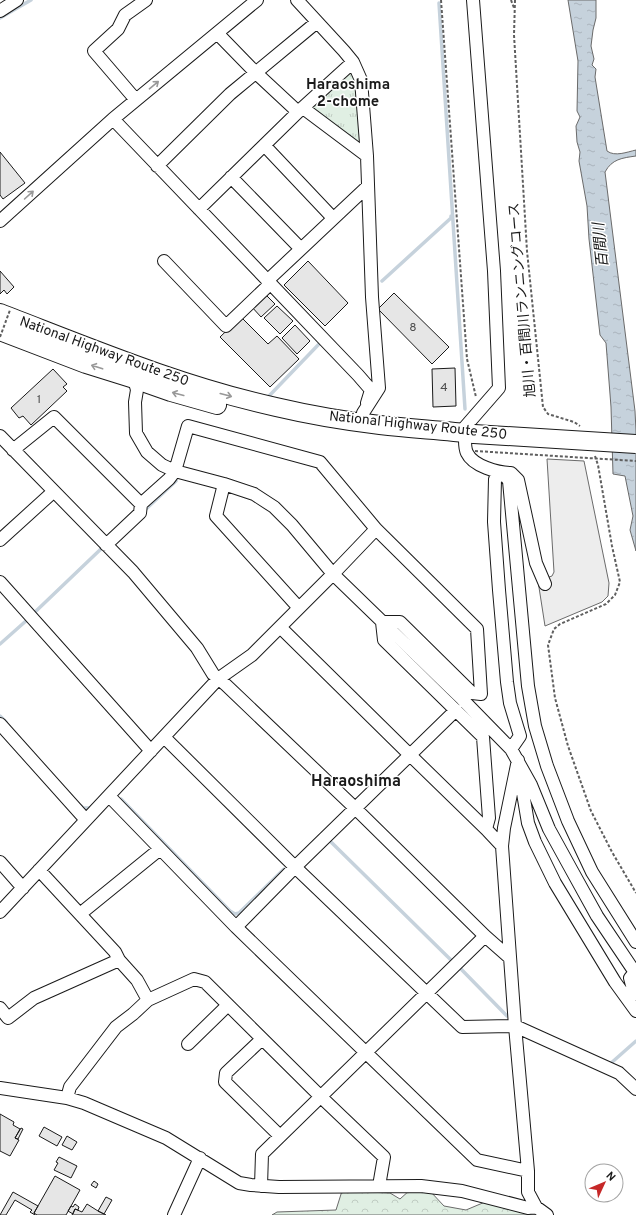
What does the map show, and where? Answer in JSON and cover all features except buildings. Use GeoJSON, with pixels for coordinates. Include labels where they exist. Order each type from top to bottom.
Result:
{"type":"FeatureCollection","features":[{"type":"Feature","properties":{"kind":"highway","name":"National Highway Route 250"},"geometry":{"type":"LineString","coordinates":[[5,312],[136,365],[204,389],[276,408],[328,418],[471,440],[636,444]]}},
{"type":"Feature","properties":{"kind":"highway","name":"National Highway Route 250"},"geometry":{"type":"LineString","coordinates":[[0,330],[80,361],[171,392],[243,412],[293,422],[326,428],[376,433],[636,451]]}},
{"type":"Feature","properties":{"kind":"street"},"geometry":{"type":"LineString","coordinates":[[136,100],[94,51],[118,29],[125,15],[146,0]]}},
{"type":"Feature","properties":{"kind":"street"},"geometry":{"type":"LineString","coordinates":[[0,221],[113,119],[257,0]]}},
{"type":"Feature","properties":{"kind":"street"},"geometry":{"type":"LineString","coordinates":[[297,0],[353,62],[361,80],[367,156],[372,297],[379,388],[363,413]]}},
{"type":"Feature","properties":{"kind":"street"},"geometry":{"type":"LineString","coordinates":[[473,0],[494,271],[499,388],[465,427],[471,440],[468,454],[475,462],[488,469],[503,473],[511,473],[518,480],[536,563],[545,584]]}},
{"type":"Feature","properties":{"kind":"street"},"geometry":{"type":"LineString","coordinates":[[157,166],[230,94],[317,22]]}},
{"type":"Feature","properties":{"kind":"street"},"geometry":{"type":"LineString","coordinates":[[217,33],[256,73],[300,110],[367,156]]}},
{"type":"Feature","properties":{"kind":"street"},"geometry":{"type":"LineString","coordinates":[[199,209],[300,110],[353,62]]}},
{"type":"Feature","properties":{"kind":"street"},"geometry":{"type":"LineString","coordinates":[[113,119],[371,390],[363,413]]}},
{"type":"Feature","properties":{"kind":"street"},"geometry":{"type":"LineString","coordinates":[[264,145],[333,218]]}},
{"type":"Feature","properties":{"kind":"street"},"geometry":{"type":"LineString","coordinates":[[232,177],[300,249]]}},
{"type":"Feature","properties":{"kind":"street"},"geometry":{"type":"LineString","coordinates":[[164,261],[226,326],[300,249],[368,186]]}},
{"type":"Feature","properties":{"kind":"street"},"geometry":{"type":"LineString","coordinates":[[134,379],[137,390],[135,402],[136,433],[147,452],[162,465],[175,471],[224,484],[254,494],[274,507],[333,574],[462,699],[511,749],[531,785],[549,829],[597,916],[635,973],[630,978],[636,994]]}},
{"type":"Feature","properties":{"kind":"street"},"geometry":{"type":"LineString","coordinates":[[328,418],[338,413],[363,413]]}},
{"type":"Feature","properties":{"kind":"street"},"geometry":{"type":"LineString","coordinates":[[13,450],[54,417],[141,504]]}},
{"type":"Feature","properties":{"kind":"street"},"geometry":{"type":"LineString","coordinates":[[106,545],[140,513],[141,504],[169,479],[175,471],[188,426],[320,462],[376,529],[477,629],[481,694],[472,693],[400,622],[382,622]]}},
{"type":"Feature","properties":{"kind":"street"},"geometry":{"type":"LineString","coordinates":[[0,436],[137,577],[197,648],[213,674],[232,690],[356,808],[485,936],[510,958]]}},
{"type":"Feature","properties":{"kind":"street"},"geometry":{"type":"LineString","coordinates":[[503,473],[495,479],[494,522],[507,682],[510,703],[520,736],[511,749]]}},
{"type":"Feature","properties":{"kind":"street"},"geometry":{"type":"LineString","coordinates":[[503,473],[509,480],[528,686],[535,726],[552,780],[568,821],[589,866],[636,942]]}},
{"type":"Feature","properties":{"kind":"street"},"geometry":{"type":"LineString","coordinates":[[224,484],[216,516],[299,608]]}},
{"type":"Feature","properties":{"kind":"street"},"geometry":{"type":"LineString","coordinates":[[0,540],[53,492]]}},
{"type":"Feature","properties":{"kind":"street"},"geometry":{"type":"LineString","coordinates":[[0,912],[218,678],[252,655],[376,529]]}},
{"type":"Feature","properties":{"kind":"street"},"geometry":{"type":"LineString","coordinates":[[0,582],[151,751]]}},
{"type":"Feature","properties":{"kind":"street"},"geometry":{"type":"LineString","coordinates":[[382,622],[384,640],[483,737],[489,818],[486,829]]}},
{"type":"Feature","properties":{"kind":"street"},"geometry":{"type":"LineString","coordinates":[[280,627],[502,846]]}},
{"type":"Feature","properties":{"kind":"street"},"geometry":{"type":"LineString","coordinates":[[236,927],[295,866],[456,710]]}},
{"type":"Feature","properties":{"kind":"street"},"geometry":{"type":"LineString","coordinates":[[0,724],[86,820]]}},
{"type":"Feature","properties":{"kind":"street"},"geometry":{"type":"LineString","coordinates":[[164,737],[426,994],[462,1027],[515,1026],[619,1073],[636,1089]]}},
{"type":"Feature","properties":{"kind":"street"},"geometry":{"type":"LineString","coordinates":[[518,760],[504,828],[502,846],[515,1026],[528,1171],[528,1192],[536,1207],[548,1215]]}},
{"type":"Feature","properties":{"kind":"street"},"geometry":{"type":"LineString","coordinates":[[518,760],[522,793],[528,823],[535,842],[555,883],[615,982],[636,1011]]}},
{"type":"Feature","properties":{"kind":"street"},"geometry":{"type":"LineString","coordinates":[[108,796],[236,927],[477,1160],[528,1171]]}},
{"type":"Feature","properties":{"kind":"street"},"geometry":{"type":"LineString","coordinates":[[80,914],[160,849]]}},
{"type":"Feature","properties":{"kind":"street"},"geometry":{"type":"LineString","coordinates":[[0,862],[23,888]]}},
{"type":"Feature","properties":{"kind":"street"},"geometry":{"type":"LineString","coordinates":[[40,870],[115,952],[119,960],[137,980],[148,1000]]}},
{"type":"Feature","properties":{"kind":"street"},"geometry":{"type":"LineString","coordinates":[[261,1186],[262,1154],[485,936]]}},
{"type":"Feature","properties":{"kind":"street"},"geometry":{"type":"LineString","coordinates":[[0,1008],[8,1018],[34,998],[119,960]]}},
{"type":"Feature","properties":{"kind":"street"},"geometry":{"type":"LineString","coordinates":[[67,1098],[70,1088],[116,1027],[134,1014],[148,1000],[194,979],[205,982],[384,1158],[379,1186]]}},
{"type":"Feature","properties":{"kind":"street"},"geometry":{"type":"LineString","coordinates":[[188,1044],[228,1005]]}},
{"type":"Feature","properties":{"kind":"street"},"geometry":{"type":"LineString","coordinates":[[262,1039],[226,1073],[225,1082],[280,1136]]}},
{"type":"Feature","properties":{"kind":"street"},"geometry":{"type":"LineString","coordinates":[[0,1088],[84,1102],[166,1138],[240,1183],[251,1186],[421,1186],[462,1191],[528,1208],[536,1207]]}},
{"type":"Feature","properties":{"kind":"street"},"geometry":{"type":"LineString","coordinates":[[174,1215],[200,1158]]}},
{"type":"Feature","properties":{"kind":"path"},"geometry":{"type":"LineString","coordinates":[[441,0],[467,359],[480,409]]}},
{"type":"Feature","properties":{"kind":"path"},"geometry":{"type":"LineString","coordinates":[[511,0],[514,9]]}},
{"type":"Feature","properties":{"kind":"path","name":"旭川・百間川ランニングコース"},"geometry":{"type":"LineString","coordinates":[[515,0],[515,43],[527,251],[543,407],[548,414],[574,422],[585,428]]}},
{"type":"Feature","properties":{"kind":"path"},"geometry":{"type":"LineString","coordinates":[[0,337],[5,312]]}},
{"type":"Feature","properties":{"kind":"path"},"geometry":{"type":"LineString","coordinates":[[471,440],[636,461]]}},
{"type":"Feature","properties":{"kind":"path"},"geometry":{"type":"LineString","coordinates":[[593,450],[598,465],[612,546],[620,582],[615,595],[606,604],[560,624],[554,629],[548,645],[555,698],[568,746],[591,811],[612,852],[636,893]]}},
{"type":"Feature","properties":{"kind":"green space"},"geometry":{"type":"Polygon","coordinates":[[[351,68],[356,80],[361,142],[356,144],[313,111],[312,105],[351,68]]]}},
{"type":"Feature","properties":{"kind":"green space"},"geometry":{"type":"Polygon","coordinates":[[[410,1190],[430,1191],[444,1206],[466,1210],[485,1202],[535,1215],[272,1215],[277,1212],[336,1210],[342,1191],[390,1193],[400,1199],[410,1190]]]}},
{"type":"Feature","properties":{"kind":"shaded area"},"geometry":{"type":"Polygon","coordinates":[[[547,459],[584,461],[609,583],[608,596],[602,602],[545,626],[538,581],[552,576],[554,572],[547,459]]]}},
{"type":"Feature","properties":{"kind":"water","name":"百間川"},"geometry":{"type":"Polygon","coordinates":[[[568,0],[596,0],[596,18],[591,46],[594,59],[592,65],[596,69],[595,77],[607,151],[617,154],[636,150],[636,156],[614,162],[605,172],[635,411],[636,551],[630,530],[633,516],[625,476],[613,474],[611,407],[606,343],[600,335],[589,239],[587,206],[579,161],[580,152],[577,142],[576,126],[580,117],[577,111],[578,61],[568,0]]]}},
{"type":"Feature","properties":{"kind":"waterway"},"geometry":{"type":"LineString","coordinates":[[0,18],[31,0]]}},
{"type":"Feature","properties":{"kind":"waterway"},"geometry":{"type":"LineString","coordinates":[[439,3],[465,409]]}},
{"type":"Feature","properties":{"kind":"waterway"},"geometry":{"type":"LineString","coordinates":[[382,281],[451,218],[451,216]]}},
{"type":"Feature","properties":{"kind":"waterway"},"geometry":{"type":"LineString","coordinates":[[269,396],[320,343]]}},
{"type":"Feature","properties":{"kind":"waterway"},"geometry":{"type":"LineString","coordinates":[[146,509],[176,481]]}},
{"type":"Feature","properties":{"kind":"waterway"},"geometry":{"type":"LineString","coordinates":[[34,613],[103,547]]}},
{"type":"Feature","properties":{"kind":"waterway"},"geometry":{"type":"LineString","coordinates":[[0,644],[27,620]]}},
{"type":"Feature","properties":{"kind":"waterway"},"geometry":{"type":"LineString","coordinates":[[0,716],[6,722]]}},
{"type":"Feature","properties":{"kind":"waterway"},"geometry":{"type":"LineString","coordinates":[[121,799],[230,911],[235,914],[239,913],[284,869]]}},
{"type":"Feature","properties":{"kind":"waterway"},"geometry":{"type":"LineString","coordinates":[[81,806],[83,808],[90,808],[93,805]]}},
{"type":"Feature","properties":{"kind":"waterway"},"geometry":{"type":"LineString","coordinates":[[330,841],[452,961]]}},
{"type":"Feature","properties":{"kind":"waterway"},"geometry":{"type":"LineString","coordinates":[[460,968],[507,1016]]}},
{"type":"Feature","properties":{"kind":"waterway"},"geometry":{"type":"LineString","coordinates":[[607,1063],[610,1064],[636,1041]]}},
{"type":"Feature","properties":{"kind":"district","name":"Haraoshima 2-chome"},"geometry":{"type":"Point","coordinates":[348,94]}},
{"type":"Feature","properties":{"kind":"district","name":"Haraoshima"},"geometry":{"type":"Point","coordinates":[356,782]}}]}
